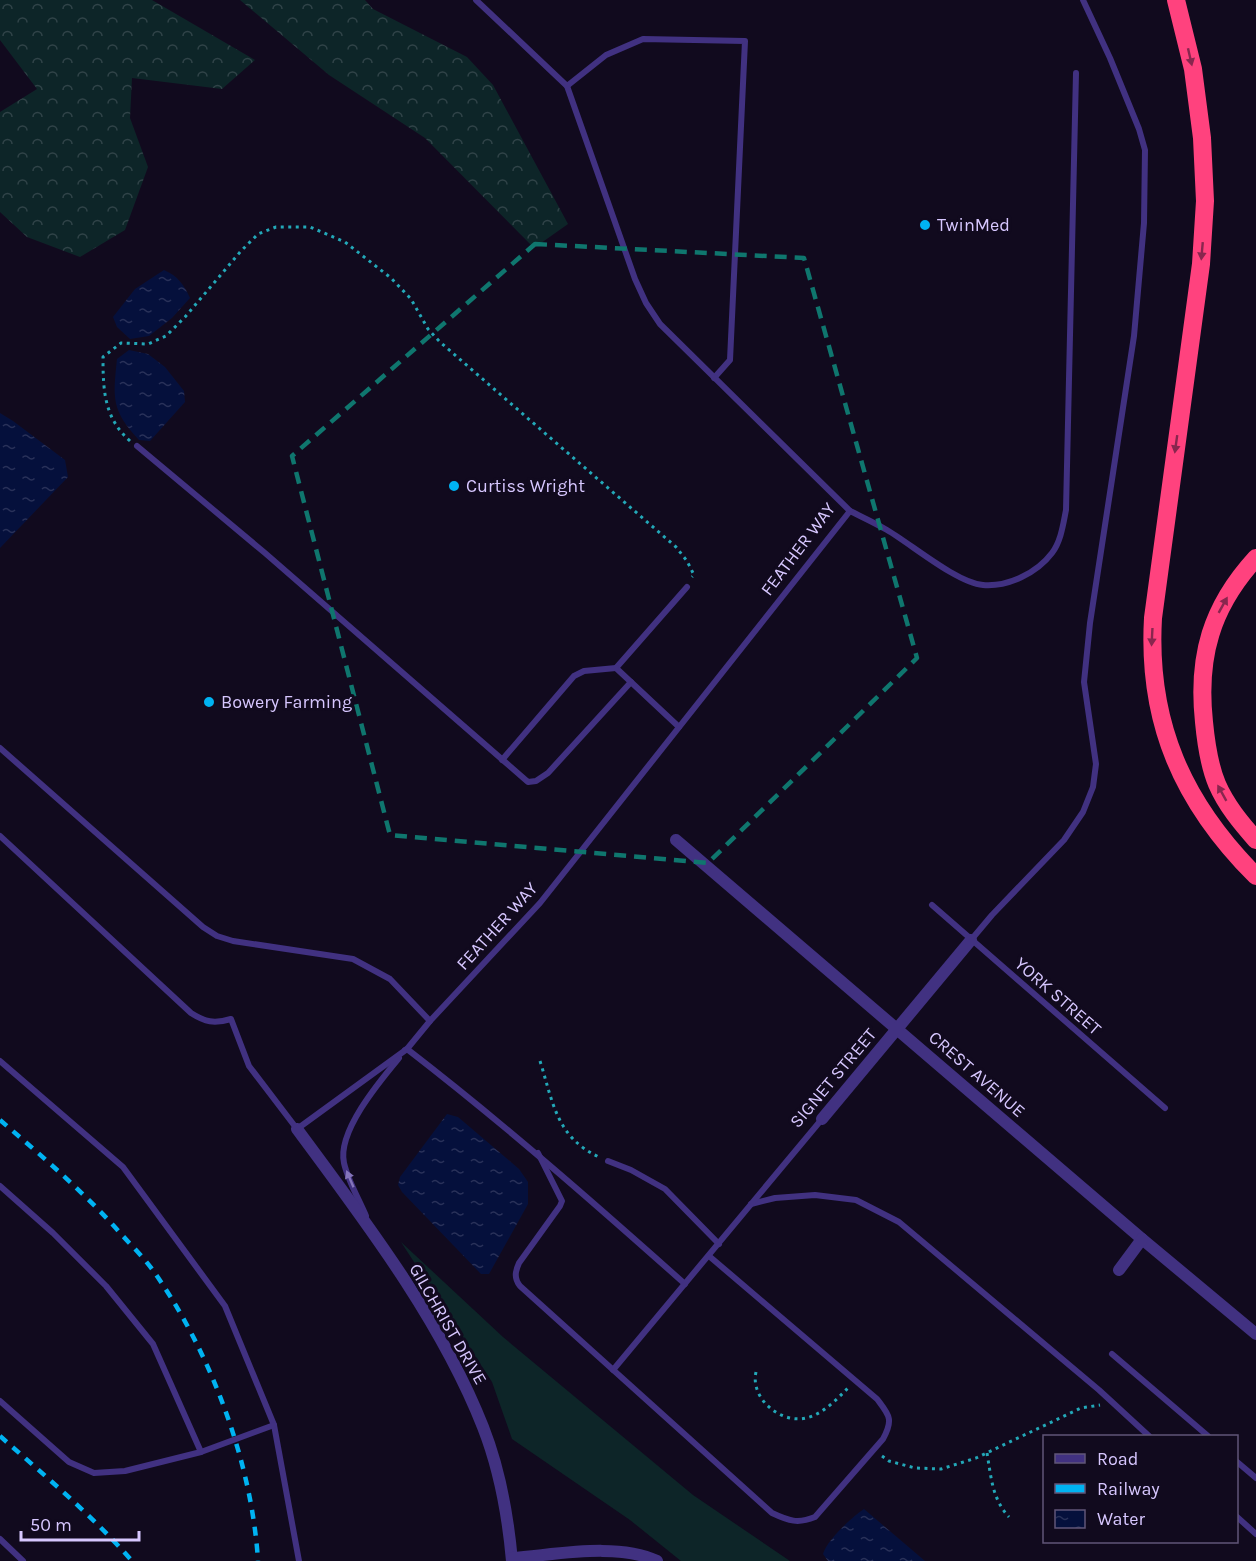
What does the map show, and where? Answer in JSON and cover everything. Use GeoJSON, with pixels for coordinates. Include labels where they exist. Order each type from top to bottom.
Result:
{"type":"FeatureCollection","features":[{"type":"Feature","properties":{"kind":"highway"},"geometry":{"type":"LineString","coordinates":[[1176,0],[1193,69],[1205,171],[1206,201],[1201,264],[1152,618],[1151,649],[1158,709],[1178,769],[1208,822],[1256,876]]}},
{"type":"Feature","properties":{"kind":"highway"},"geometry":{"type":"LineString","coordinates":[[1256,558],[1231,591],[1217,616],[1207,643],[1202,669],[1201,699],[1209,759],[1217,785],[1230,808],[1256,840]]}},
{"type":"Feature","properties":{"kind":"street","name":"CREST AVENUE"},"geometry":{"type":"LineString","coordinates":[[676,840],[1256,1334]]}},
{"type":"Feature","properties":{"kind":"street","name":"SIGNET STREET"},"geometry":{"type":"LineString","coordinates":[[822,1119],[971,940]]}},
{"type":"Feature","properties":{"kind":"street","name":"GILCHRIST DRIVE"},"geometry":{"type":"LineString","coordinates":[[297,1129],[373,1233],[459,1372],[484,1428],[505,1505],[512,1560]]}},
{"type":"Feature","properties":{"kind":"street"},"geometry":{"type":"LineString","coordinates":[[1119,1270],[1142,1239]]}},
{"type":"Feature","properties":{"kind":"street"},"geometry":{"type":"LineString","coordinates":[[512,1560],[636,1553],[657,1561]]}},
{"type":"Feature","properties":{"kind":"lane","name":"FEATHER WAY"},"geometry":{"type":"LineString","coordinates":[[373,1233],[344,1164],[343,1146],[349,1129],[383,1077],[430,1021],[540,903],[850,510],[660,324],[646,303],[635,279],[567,86],[476,0]]}},
{"type":"Feature","properties":{"kind":"lane"},"geometry":{"type":"LineString","coordinates":[[971,940],[1064,840],[1083,812],[1094,787],[1096,764],[1084,682],[1090,623],[1134,336],[1144,223],[1145,150],[1139,129],[1110,58],[1083,0]]}},
{"type":"Feature","properties":{"kind":"lane"},"geometry":{"type":"LineString","coordinates":[[567,86],[606,55],[643,39],[745,41],[730,360],[714,378]]}},
{"type":"Feature","properties":{"kind":"lane"},"geometry":{"type":"LineString","coordinates":[[850,510],[886,530],[952,573],[982,585],[1009,582],[1031,573],[1052,554],[1061,535],[1066,510],[1076,73]]}},
{"type":"Feature","properties":{"kind":"lane"},"geometry":{"type":"LineString","coordinates":[[137,446],[265,553],[528,782],[542,779],[631,682]]}},
{"type":"Feature","properties":{"kind":"lane"},"geometry":{"type":"LineString","coordinates":[[502,760],[573,676],[584,671],[616,668],[687,587]]}},
{"type":"Feature","properties":{"kind":"lane"},"geometry":{"type":"LineString","coordinates":[[616,668],[679,728]]}},
{"type":"Feature","properties":{"kind":"lane"},"geometry":{"type":"LineString","coordinates":[[0,748],[202,927],[233,941],[353,958],[390,980],[430,1021]]}},
{"type":"Feature","properties":{"kind":"lane"},"geometry":{"type":"LineString","coordinates":[[0,836],[191,1013],[204,1021],[218,1023],[231,1019],[249,1066],[297,1129]]}},
{"type":"Feature","properties":{"kind":"lane","name":"YORK STREET"},"geometry":{"type":"LineString","coordinates":[[932,905],[1165,1108]]}},
{"type":"Feature","properties":{"kind":"lane","name":"FEATHER WAY"},"geometry":{"type":"LineString","coordinates":[[297,1129],[407,1048]]}},
{"type":"Feature","properties":{"kind":"lane"},"geometry":{"type":"LineString","coordinates":[[407,1048],[538,1153],[686,1284]]}},
{"type":"Feature","properties":{"kind":"lane"},"geometry":{"type":"LineString","coordinates":[[0,1061],[123,1167],[225,1306],[274,1425],[299,1561]]}},
{"type":"Feature","properties":{"kind":"lane","name":"SIGNET STREET"},"geometry":{"type":"LineString","coordinates":[[613,1370],[822,1119]]}},
{"type":"Feature","properties":{"kind":"lane"},"geometry":{"type":"LineString","coordinates":[[538,1153],[562,1201],[519,1263],[515,1272],[520,1286],[772,1513],[793,1522],[815,1517],[873,1450],[890,1426],[888,1414],[877,1399],[709,1256]]}},
{"type":"Feature","properties":{"kind":"lane"},"geometry":{"type":"LineString","coordinates":[[608,1161],[632,1170],[665,1189],[721,1242]]}},
{"type":"Feature","properties":{"kind":"lane"},"geometry":{"type":"LineString","coordinates":[[0,1186],[53,1233],[106,1286],[153,1344],[201,1452]]}},
{"type":"Feature","properties":{"kind":"lane"},"geometry":{"type":"LineString","coordinates":[[751,1204],[775,1198],[815,1195],[856,1200],[899,1222],[1147,1435]]}},
{"type":"Feature","properties":{"kind":"lane"},"geometry":{"type":"LineString","coordinates":[[1112,1354],[1206,1435]]}},
{"type":"Feature","properties":{"kind":"lane"},"geometry":{"type":"LineString","coordinates":[[0,1401],[69,1462],[94,1473],[126,1471],[201,1452],[274,1425]]}},
{"type":"Feature","properties":{"kind":"lane"},"geometry":{"type":"LineString","coordinates":[[1238,1463],[1256,1478]]}},
{"type":"Feature","properties":{"kind":"lane"},"geometry":{"type":"LineString","coordinates":[[1238,1518],[1256,1534]]}},
{"type":"Feature","properties":{"kind":"lane"},"geometry":{"type":"LineString","coordinates":[[0,1539],[23,1561]]}},
{"type":"Feature","properties":{"kind":"path"},"geometry":{"type":"LineString","coordinates":[[137,446],[117,429],[107,405],[103,357],[121,343],[148,344],[166,336],[185,318],[258,234],[276,227],[310,227],[345,242],[391,278],[411,299],[428,329],[440,342],[676,547],[694,575],[687,587]]}},
{"type":"Feature","properties":{"kind":"path"},"geometry":{"type":"LineString","coordinates":[[540,1061],[559,1120],[568,1136],[587,1151],[608,1161]]}},
{"type":"Feature","properties":{"kind":"path"},"geometry":{"type":"LineString","coordinates":[[756,1371],[754,1379],[757,1392],[777,1414],[790,1419],[807,1418],[828,1407],[856,1381]]}},
{"type":"Feature","properties":{"kind":"path"},"geometry":{"type":"LineString","coordinates":[[873,1450],[889,1461],[915,1468],[941,1469],[976,1458],[1081,1408],[1113,1404]]}},
{"type":"Feature","properties":{"kind":"path"},"geometry":{"type":"LineString","coordinates":[[987,1453],[993,1491],[1009,1517]]}},
{"type":"Feature","properties":{"kind":"highlighted area"},"geometry":{"type":"Polygon","coordinates":[[[535,244],[804,258],[917,658],[708,863],[390,835],[292,456],[535,244]]]}},
{"type":"Feature","properties":{"kind":"green space"},"geometry":{"type":"Polygon","coordinates":[[[0,0],[152,0],[255,60],[222,89],[132,78],[130,118],[148,167],[125,230],[80,257],[27,237],[0,212],[0,112],[37,89],[0,40],[0,0]]]}},
{"type":"Feature","properties":{"kind":"green space"},"geometry":{"type":"Polygon","coordinates":[[[240,0],[365,0],[373,9],[467,57],[493,85],[568,224],[534,248],[425,138],[329,75],[240,0]]]}},
{"type":"Feature","properties":{"kind":"green space"},"geometry":{"type":"Polygon","coordinates":[[[401,1242],[503,1337],[693,1495],[790,1561],[681,1561],[630,1520],[512,1439],[492,1382],[401,1242]]]}},
{"type":"Feature","properties":{"kind":"water"},"geometry":{"type":"Polygon","coordinates":[[[164,270],[180,281],[190,298],[172,318],[149,336],[130,339],[117,327],[113,317],[135,289],[164,270]]]}},
{"type":"Feature","properties":{"kind":"water"},"geometry":{"type":"Polygon","coordinates":[[[129,350],[148,354],[165,367],[184,391],[185,402],[150,441],[139,440],[130,430],[116,403],[117,359],[129,350]]]}},
{"type":"Feature","properties":{"kind":"water"},"geometry":{"type":"Polygon","coordinates":[[[0,413],[65,460],[68,477],[0,548],[0,413]]]}},
{"type":"Feature","properties":{"kind":"water"},"geometry":{"type":"Polygon","coordinates":[[[447,1114],[458,1117],[519,1169],[528,1182],[528,1204],[489,1274],[481,1274],[402,1192],[398,1185],[400,1177],[447,1114]]]}},
{"type":"Feature","properties":{"kind":"water"},"geometry":{"type":"Polygon","coordinates":[[[864,1509],[925,1561],[828,1561],[823,1554],[829,1542],[864,1509]]]}},
{"type":"Feature","properties":{"kind":"railway"},"geometry":{"type":"LineString","coordinates":[[0,1120],[108,1220],[149,1265],[173,1301],[192,1335],[225,1408],[247,1485],[258,1561]]}},
{"type":"Feature","properties":{"kind":"railway"},"geometry":{"type":"LineString","coordinates":[[0,1436],[85,1512],[132,1561]]}},
{"type":"Feature","properties":{"kind":"place","name":"TwinMed"},"geometry":{"type":"Point","coordinates":[925,225]}},
{"type":"Feature","properties":{"kind":"place","name":"Curtiss Wright"},"geometry":{"type":"Point","coordinates":[454,486]}},
{"type":"Feature","properties":{"kind":"place","name":"Bowery Farming"},"geometry":{"type":"Point","coordinates":[209,702]}}]}
